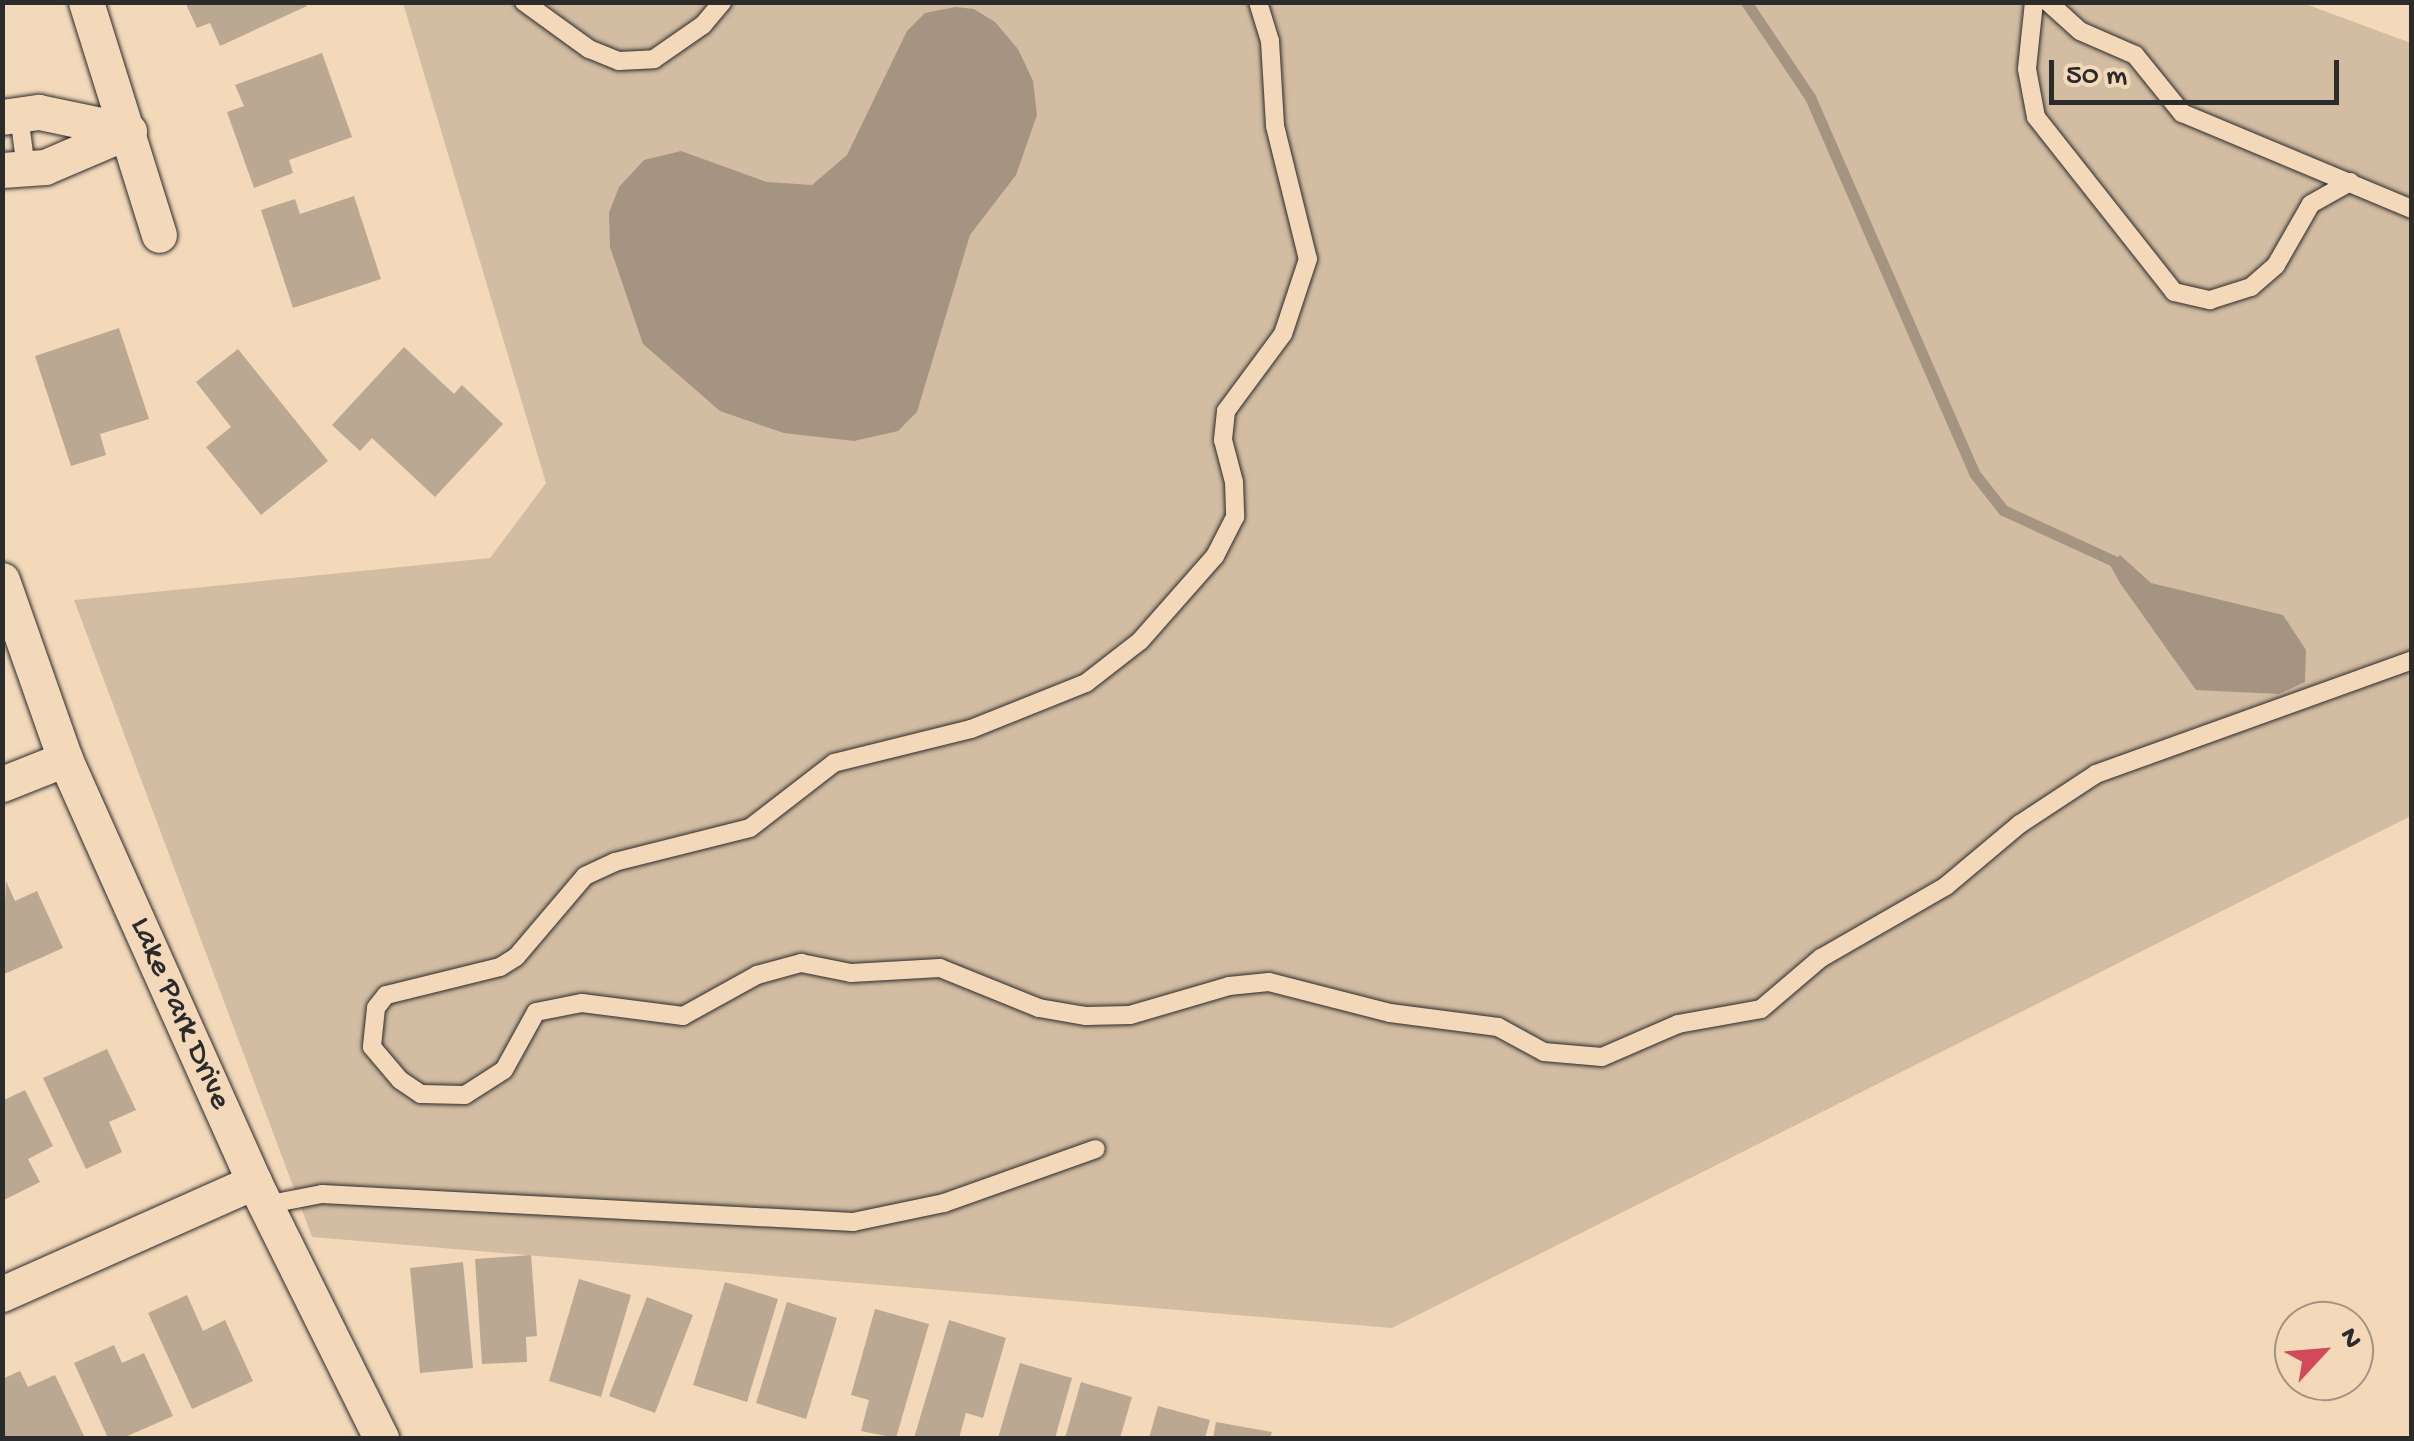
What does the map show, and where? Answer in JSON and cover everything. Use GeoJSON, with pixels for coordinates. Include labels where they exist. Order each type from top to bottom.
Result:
{"type":"FeatureCollection","features":[{"type":"Feature","properties":{"kind":"street"},"geometry":{"type":"LineString","coordinates":[[86,2],[160,235]]}},
{"type":"Feature","properties":{"kind":"street"},"geometry":{"type":"LineString","coordinates":[[11,116],[40,112],[129,131]]}},
{"type":"Feature","properties":{"kind":"street"},"geometry":{"type":"LineString","coordinates":[[14,170],[45,168],[129,131]]}},
{"type":"Feature","properties":{"kind":"street","name":"Lake Park Drive"},"geometry":{"type":"LineString","coordinates":[[2,580],[65,759],[260,1194],[380,1438]]}},
{"type":"Feature","properties":{"kind":"street"},"geometry":{"type":"LineString","coordinates":[[2,784],[65,759]]}},
{"type":"Feature","properties":{"kind":"street"},"geometry":{"type":"LineString","coordinates":[[2,1294],[260,1194]]}},
{"type":"Feature","properties":{"kind":"lane"},"geometry":{"type":"LineString","coordinates":[[524,2],[589,49],[619,61],[654,59],[703,25],[722,2]]}},
{"type":"Feature","properties":{"kind":"lane"},"geometry":{"type":"LineString","coordinates":[[1258,2],[1270,41],[1275,126],[1308,259],[1283,334],[1226,411],[1223,440],[1234,482],[1235,516],[1216,556],[1140,640],[1086,683],[971,729],[834,763],[750,828],[614,862],[585,876],[500,967],[386,996],[376,1008],[372,1047],[400,1080],[421,1094],[465,1095],[504,1070],[536,1012],[582,1003],[683,1016],[757,975],[801,964],[851,973],[940,968],[1040,1008],[1086,1016],[1130,1015],[1229,986],[1269,982],[1390,1014],[1498,1028],[1544,1052],[1602,1056],[1678,1024],[1760,1009],[1821,958],[1946,886],[2020,824],[2096,774],[2412,660]]}},
{"type":"Feature","properties":{"kind":"lane"},"geometry":{"type":"LineString","coordinates":[[2034,2],[2027,70],[2036,117],[2174,292],[2210,300],[2251,287],[2276,266],[2311,204],[2350,182]]}},
{"type":"Feature","properties":{"kind":"lane"},"geometry":{"type":"LineString","coordinates":[[2048,2],[2080,31],[2135,55],[2182,113],[2412,210]]}},
{"type":"Feature","properties":{"kind":"lane"},"geometry":{"type":"LineString","coordinates":[[11,116],[14,170]]}},
{"type":"Feature","properties":{"kind":"lane"},"geometry":{"type":"LineString","coordinates":[[260,1194],[853,1222],[944,1203],[1096,1148]]}},
{"type":"Feature","properties":{"kind":"shaded area"},"geometry":{"type":"Polygon","coordinates":[[[2300,2],[2411,43],[2411,816],[1392,1328],[312,1237],[74,600],[490,558],[546,483],[403,3],[2300,2]]]}},
{"type":"Feature","properties":{"kind":"shaded area"},"geometry":{"type":"Polygon","coordinates":[[[955,7],[974,9],[995,22],[1018,49],[1033,81],[1037,115],[1016,175],[970,235],[917,412],[898,431],[854,441],[784,433],[720,411],[643,344],[610,247],[609,213],[619,187],[644,160],[681,151],[767,182],[812,185],[847,155],[907,31],[925,13],[955,7]]]}},
{"type":"Feature","properties":{"kind":"shaded area"},"geometry":{"type":"Polygon","coordinates":[[[2120,555],[2151,583],[2283,615],[2306,650],[2305,682],[2279,694],[2196,690],[2120,583],[2110,565],[2120,555]]]}},
{"type":"Feature","properties":{"kind":"building"},"geometry":{"type":"Polygon","coordinates":[[[185,2],[305,2],[307,6],[220,46],[210,23],[197,28],[185,2]]]}},
{"type":"Feature","properties":{"kind":"building"},"geometry":{"type":"Polygon","coordinates":[[[322,53],[352,137],[289,160],[293,173],[254,188],[227,112],[244,106],[235,85],[322,53]]]}},
{"type":"Feature","properties":{"kind":"building"},"geometry":{"type":"Polygon","coordinates":[[[354,196],[381,279],[293,308],[261,210],[295,199],[300,214],[354,196]]]}},
{"type":"Feature","properties":{"kind":"building"},"geometry":{"type":"Polygon","coordinates":[[[119,328],[149,419],[100,434],[106,455],[71,466],[35,356],[119,328]]]}},
{"type":"Feature","properties":{"kind":"building"},"geometry":{"type":"Polygon","coordinates":[[[404,347],[454,394],[462,385],[503,424],[435,497],[372,438],[360,451],[332,425],[404,347]]]}},
{"type":"Feature","properties":{"kind":"building"},"geometry":{"type":"Polygon","coordinates":[[[238,349],[328,461],[261,515],[206,447],[231,427],[196,382],[238,349]]]}},
{"type":"Feature","properties":{"kind":"building"},"geometry":{"type":"Polygon","coordinates":[[[6,881],[15,901],[37,891],[63,948],[2,975],[6,881]]]}},
{"type":"Feature","properties":{"kind":"building"},"geometry":{"type":"Polygon","coordinates":[[[107,1049],[136,1110],[109,1122],[122,1152],[86,1169],[43,1078],[107,1049]]]}},
{"type":"Feature","properties":{"kind":"building"},"geometry":{"type":"Polygon","coordinates":[[[25,1090],[53,1146],[28,1159],[40,1182],[2,1201],[2,1101],[25,1090]]]}},
{"type":"Feature","properties":{"kind":"building"},"geometry":{"type":"Polygon","coordinates":[[[531,1255],[537,1336],[526,1337],[527,1362],[482,1364],[475,1259],[531,1255]]]}},
{"type":"Feature","properties":{"kind":"building"},"geometry":{"type":"Polygon","coordinates":[[[463,1262],[473,1368],[420,1373],[410,1268],[463,1262]]]}},
{"type":"Feature","properties":{"kind":"building"},"geometry":{"type":"Polygon","coordinates":[[[579,1279],[631,1295],[601,1397],[549,1381],[579,1279]]]}},
{"type":"Feature","properties":{"kind":"building"},"geometry":{"type":"Polygon","coordinates":[[[725,1282],[778,1299],[747,1402],[693,1385],[725,1282]]]}},
{"type":"Feature","properties":{"kind":"building"},"geometry":{"type":"Polygon","coordinates":[[[187,1295],[203,1331],[225,1320],[253,1381],[192,1409],[148,1313],[187,1295]]]}},
{"type":"Feature","properties":{"kind":"building"},"geometry":{"type":"Polygon","coordinates":[[[647,1297],[693,1315],[655,1413],[609,1396],[647,1297]]]}},
{"type":"Feature","properties":{"kind":"building"},"geometry":{"type":"Polygon","coordinates":[[[787,1302],[837,1318],[806,1419],[756,1403],[787,1302]]]}},
{"type":"Feature","properties":{"kind":"building"},"geometry":{"type":"Polygon","coordinates":[[[875,1309],[929,1324],[896,1438],[861,1431],[869,1400],[851,1395],[875,1309]]]}},
{"type":"Feature","properties":{"kind":"building"},"geometry":{"type":"Polygon","coordinates":[[[949,1320],[1006,1338],[983,1418],[966,1413],[959,1438],[914,1438],[949,1320]]]}},
{"type":"Feature","properties":{"kind":"building"},"geometry":{"type":"Polygon","coordinates":[[[114,1345],[122,1363],[144,1353],[173,1416],[123,1438],[108,1438],[74,1363],[114,1345]]]}},
{"type":"Feature","properties":{"kind":"building"},"geometry":{"type":"Polygon","coordinates":[[[1020,1363],[1072,1378],[1055,1438],[998,1438],[1020,1363]]]}},
{"type":"Feature","properties":{"kind":"building"},"geometry":{"type":"Polygon","coordinates":[[[20,1371],[28,1387],[55,1375],[85,1438],[2,1438],[2,1379],[20,1371]]]}},
{"type":"Feature","properties":{"kind":"building"},"geometry":{"type":"Polygon","coordinates":[[[1081,1382],[1132,1397],[1120,1438],[1065,1438],[1081,1382]]]}},
{"type":"Feature","properties":{"kind":"building"},"geometry":{"type":"Polygon","coordinates":[[[1158,1406],[1210,1420],[1205,1438],[1149,1438],[1158,1406]]]}},
{"type":"Feature","properties":{"kind":"building"},"geometry":{"type":"Polygon","coordinates":[[[1216,1422],[1272,1432],[1270,1438],[1213,1438],[1216,1422]]]}},
{"type":"Feature","properties":{"kind":"waterway"},"geometry":{"type":"LineString","coordinates":[[1746,2],[1810,97],[1974,473],[2003,510],[2114,561]]}}]}
